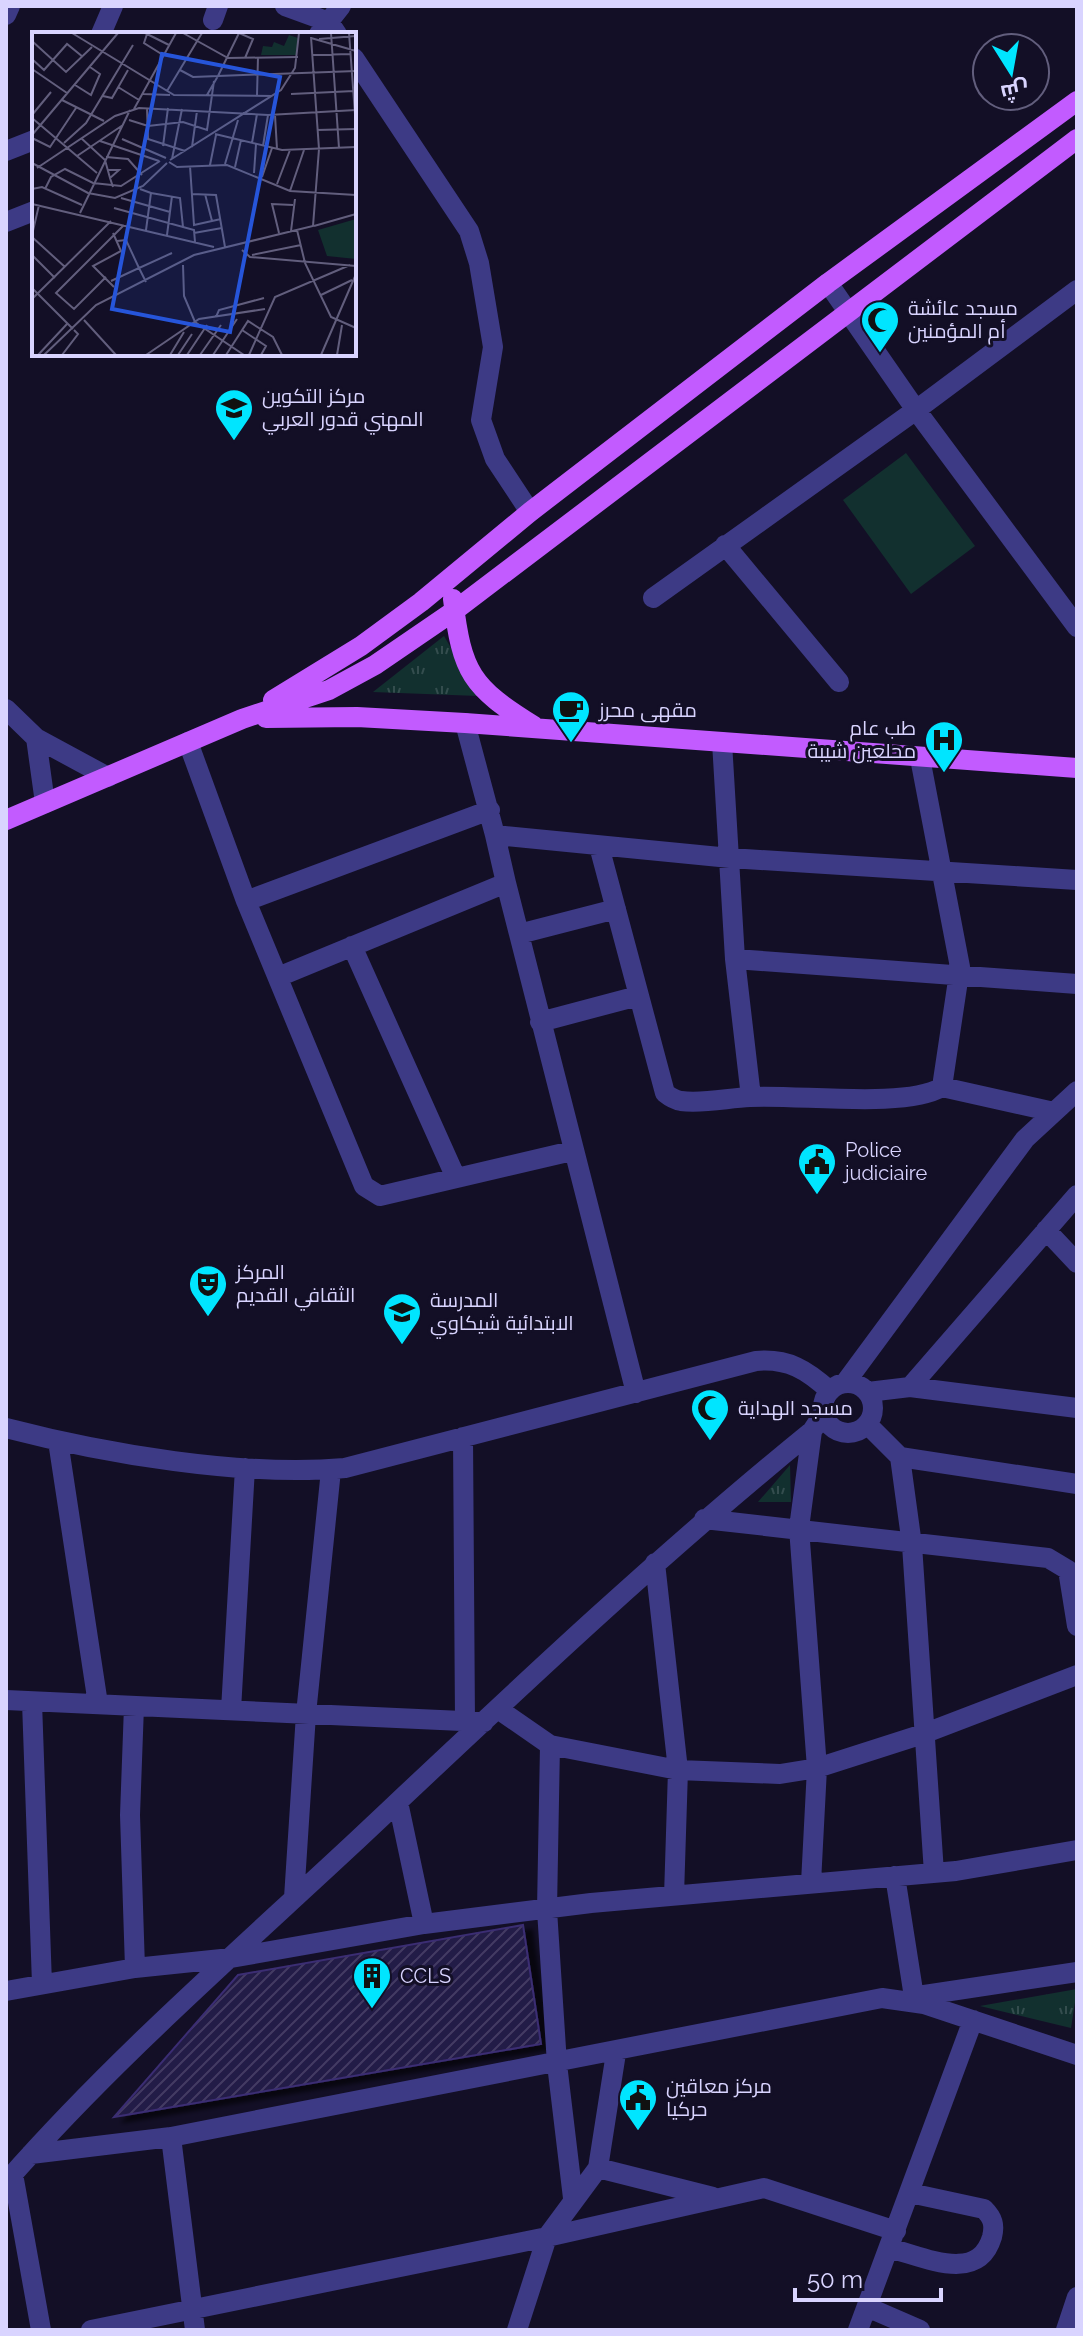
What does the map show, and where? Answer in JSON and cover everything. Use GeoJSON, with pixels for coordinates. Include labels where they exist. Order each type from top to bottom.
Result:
{"type":"FeatureCollection","features":[{"type":"Feature","properties":{"kind":"main road"},"geometry":{"type":"LineString","coordinates":[[242,719],[361,646],[450,580],[530,512],[828,283],[1077,101]]}},
{"type":"Feature","properties":{"kind":"main road"},"geometry":{"type":"LineString","coordinates":[[6,820],[242,719],[329,690],[375,665],[454,611],[1077,139]]}},
{"type":"Feature","properties":{"kind":"main road"},"geometry":{"type":"LineString","coordinates":[[679,398],[697,424]]}},
{"type":"Feature","properties":{"kind":"main road"},"geometry":{"type":"LineString","coordinates":[[450,580],[463,652],[481,688],[491,699],[537,728]]}},
{"type":"Feature","properties":{"kind":"main road"},"geometry":{"type":"LineString","coordinates":[[242,719],[357,717],[465,723],[1077,768]]}},
{"type":"Feature","properties":{"kind":"street"},"geometry":{"type":"LineString","coordinates":[[6,15],[10,6]]}},
{"type":"Feature","properties":{"kind":"street"},"geometry":{"type":"LineString","coordinates":[[102,32],[113,6]]}},
{"type":"Feature","properties":{"kind":"street"},"geometry":{"type":"LineString","coordinates":[[285,6],[332,24]]}},
{"type":"Feature","properties":{"kind":"street"},"geometry":{"type":"LineString","coordinates":[[356,61],[469,231],[479,263],[493,347],[481,420],[495,459],[530,512]]}},
{"type":"Feature","properties":{"kind":"street"},"geometry":{"type":"LineString","coordinates":[[6,151],[32,141]]}},
{"type":"Feature","properties":{"kind":"street"},"geometry":{"type":"LineString","coordinates":[[6,222],[32,212]]}},
{"type":"Feature","properties":{"kind":"street"},"geometry":{"type":"LineString","coordinates":[[828,283],[916,410],[1077,627]]}},
{"type":"Feature","properties":{"kind":"street"},"geometry":{"type":"LineString","coordinates":[[653,598],[916,410],[1077,290]]}},
{"type":"Feature","properties":{"kind":"street"},"geometry":{"type":"LineString","coordinates":[[725,545],[839,682]]}},
{"type":"Feature","properties":{"kind":"street"},"geometry":{"type":"LineString","coordinates":[[6,709],[36,738],[108,777]]}},
{"type":"Feature","properties":{"kind":"street"},"geometry":{"type":"LineString","coordinates":[[465,723],[490,810],[572,1151],[636,1393]]}},
{"type":"Feature","properties":{"kind":"street"},"geometry":{"type":"LineString","coordinates":[[36,738],[45,803]]}},
{"type":"Feature","properties":{"kind":"street"},"geometry":{"type":"LineString","coordinates":[[188,742],[246,901],[364,1186],[380,1196],[572,1151]]}},
{"type":"Feature","properties":{"kind":"street"},"geometry":{"type":"LineString","coordinates":[[722,742],[735,959],[751,1097]]}},
{"type":"Feature","properties":{"kind":"street"},"geometry":{"type":"LineString","coordinates":[[920,758],[959,975],[942,1087]]}},
{"type":"Feature","properties":{"kind":"street"},"geometry":{"type":"LineString","coordinates":[[246,901],[490,810]]}},
{"type":"Feature","properties":{"kind":"street"},"geometry":{"type":"LineString","coordinates":[[495,835],[730,858],[942,874],[1077,880]]}},
{"type":"Feature","properties":{"kind":"street"},"geometry":{"type":"LineString","coordinates":[[599,846],[665,1093],[686,1102],[751,1097],[880,1098],[929,1094],[942,1087],[1054,1112]]}},
{"type":"Feature","properties":{"kind":"street"},"geometry":{"type":"LineString","coordinates":[[278,977],[506,883]]}},
{"type":"Feature","properties":{"kind":"street"},"geometry":{"type":"LineString","coordinates":[[519,934],[616,909]]}},
{"type":"Feature","properties":{"kind":"street"},"geometry":{"type":"LineString","coordinates":[[352,946],[456,1178]]}},
{"type":"Feature","properties":{"kind":"street"},"geometry":{"type":"LineString","coordinates":[[735,959],[1077,984]]}},
{"type":"Feature","properties":{"kind":"street"},"geometry":{"type":"LineString","coordinates":[[540,1022],[638,996]]}},
{"type":"Feature","properties":{"kind":"street"},"geometry":{"type":"LineString","coordinates":[[41,2330],[10,2178],[231,1958],[398,1802],[482,1717],[704,1519],[812,1431],[838,1387],[1025,1139],[1077,1091]]}},
{"type":"Feature","properties":{"kind":"street"},"geometry":{"type":"LineString","coordinates":[[910,1387],[1077,1195]]}},
{"type":"Feature","properties":{"kind":"street"},"geometry":{"type":"LineString","coordinates":[[1046,1230],[1077,1263]]}},
{"type":"Feature","properties":{"kind":"street"},"geometry":{"type":"LineString","coordinates":[[6,1428],[58,1441],[245,1468],[331,1470],[772,1360],[807,1371],[838,1387],[854,1383],[868,1392],[910,1387],[1077,1408]]}},
{"type":"Feature","properties":{"kind":"street"},"geometry":{"type":"LineString","coordinates":[[824,1413],[838,1431],[854,1433],[867,1424],[873,1408],[868,1392]]}},
{"type":"Feature","properties":{"kind":"street"},"geometry":{"type":"LineString","coordinates":[[867,1424],[900,1457],[1077,1484]]}},
{"type":"Feature","properties":{"kind":"street"},"geometry":{"type":"LineString","coordinates":[[811,1883],[817,1768],[799,1528],[812,1431]]}},
{"type":"Feature","properties":{"kind":"street"},"geometry":{"type":"LineString","coordinates":[[463,1437],[482,1717]]}},
{"type":"Feature","properties":{"kind":"street"},"geometry":{"type":"LineString","coordinates":[[58,1441],[98,1704]]}},
{"type":"Feature","properties":{"kind":"street"},"geometry":{"type":"LineString","coordinates":[[900,1457],[912,1545],[934,1873]]}},
{"type":"Feature","properties":{"kind":"street"},"geometry":{"type":"LineString","coordinates":[[231,1710],[245,1468]]}},
{"type":"Feature","properties":{"kind":"street"},"geometry":{"type":"LineString","coordinates":[[294,1898],[306,1714],[331,1470]]}},
{"type":"Feature","properties":{"kind":"street"},"geometry":{"type":"LineString","coordinates":[[704,1519],[799,1528],[912,1545],[1048,1558],[1068,1570],[1077,1626]]}},
{"type":"Feature","properties":{"kind":"street"},"geometry":{"type":"LineString","coordinates":[[655,1563],[678,1770],[674,1896]]}},
{"type":"Feature","properties":{"kind":"street"},"geometry":{"type":"LineString","coordinates":[[6,1700],[306,1714],[482,1717],[550,1745],[678,1770],[780,1774],[817,1768],[923,1734],[1077,1675]]}},
{"type":"Feature","properties":{"kind":"street"},"geometry":{"type":"LineString","coordinates":[[32,1702],[42,1984]]}},
{"type":"Feature","properties":{"kind":"street"},"geometry":{"type":"LineString","coordinates":[[134,1706],[130,1815],[135,1968]]}},
{"type":"Feature","properties":{"kind":"street"},"geometry":{"type":"LineString","coordinates":[[550,1745],[547,1910],[557,2064],[573,2198]]}},
{"type":"Feature","properties":{"kind":"street"},"geometry":{"type":"LineString","coordinates":[[398,1802],[424,1924]]}},
{"type":"Feature","properties":{"kind":"street"},"geometry":{"type":"LineString","coordinates":[[6,1991],[135,1968],[231,1958],[424,1924],[674,1896],[934,1873],[1077,1850]]}},
{"type":"Feature","properties":{"kind":"street"},"geometry":{"type":"LineString","coordinates":[[895,1876],[908,1998]]}},
{"type":"Feature","properties":{"kind":"street"},"geometry":{"type":"LineString","coordinates":[[31,2154],[171,2137],[616,2053],[882,1998],[908,1998],[1077,1972]]}},
{"type":"Feature","properties":{"kind":"street"},"geometry":{"type":"LineString","coordinates":[[908,1998],[1077,2055]]}},
{"type":"Feature","properties":{"kind":"street"},"geometry":{"type":"LineString","coordinates":[[858,2330],[973,2020]]}},
{"type":"Feature","properties":{"kind":"street"},"geometry":{"type":"LineString","coordinates":[[517,2330],[547,2237],[598,2168],[616,2053]]}},
{"type":"Feature","properties":{"kind":"street"},"geometry":{"type":"LineString","coordinates":[[171,2137],[193,2321]]}},
{"type":"Feature","properties":{"kind":"street"},"geometry":{"type":"LineString","coordinates":[[598,2168],[713,2197]]}},
{"type":"Feature","properties":{"kind":"street"},"geometry":{"type":"LineString","coordinates":[[91,2330],[193,2321],[652,2215],[713,2197],[764,2188],[892,2240],[964,2265],[978,2262],[987,2253],[994,2228],[992,2217],[984,2209],[910,2193]]}},
{"type":"Feature","properties":{"kind":"street"},"geometry":{"type":"LineString","coordinates":[[1066,2330],[1077,2297]]}},
{"type":"Feature","properties":{"kind":"street"},"geometry":{"type":"LineString","coordinates":[[867,2307],[920,2330]]}},
{"type":"Feature","properties":{"kind":"green space"},"geometry":{"type":"Polygon","coordinates":[[[906,453],[975,546],[911,594],[843,500],[906,453]]]}},
{"type":"Feature","properties":{"kind":"green space"},"geometry":{"type":"Polygon","coordinates":[[[444,636],[479,696],[373,692],[444,636]]]}},
{"type":"Feature","properties":{"kind":"green space"},"geometry":{"type":"Polygon","coordinates":[[[790,1465],[791,1502],[758,1502],[790,1465]]]}},
{"type":"Feature","properties":{"kind":"green space"},"geometry":{"type":"Polygon","coordinates":[[[1077,1989],[1071,2028],[980,2006],[1077,1989]]]}},
{"type":"Feature","properties":{"kind":"building","name":"CCLS"},"geometry":{"type":"Polygon","coordinates":[[[523,1925],[541,2044],[114,2117],[238,1975],[523,1925]]]}},
{"type":"Feature","properties":{"kind":"place","name":"مسجد عائشة أم المؤمنين"},"geometry":{"type":"Point","coordinates":[880,354]}},
{"type":"Feature","properties":{"kind":"place","name":"مركز التكوين المهني قدور العربي"},"geometry":{"type":"Point","coordinates":[234,442]}},
{"type":"Feature","properties":{"kind":"place","name":"مقهى محرز"},"geometry":{"type":"Point","coordinates":[571,744]}},
{"type":"Feature","properties":{"kind":"place","name":"طب عام محلعين شيبة"},"geometry":{"type":"Point","coordinates":[944,774]}},
{"type":"Feature","properties":{"kind":"place","name":"Police judiciaire"},"geometry":{"type":"Point","coordinates":[817,1196]}},
{"type":"Feature","properties":{"kind":"place","name":"المركز الثقافي القديم"},"geometry":{"type":"Point","coordinates":[208,1318]}},
{"type":"Feature","properties":{"kind":"place","name":"المدرسة الابتدائية شيكاوي"},"geometry":{"type":"Point","coordinates":[402,1346]}},
{"type":"Feature","properties":{"kind":"place","name":"مسجد الهداية"},"geometry":{"type":"Point","coordinates":[710,1442]}},
{"type":"Feature","properties":{"kind":"place","name":"CCLS"},"geometry":{"type":"Point","coordinates":[372,2010]}},
{"type":"Feature","properties":{"kind":"place","name":"مركز معاقين حركيا"},"geometry":{"type":"Point","coordinates":[638,2132]}}]}
